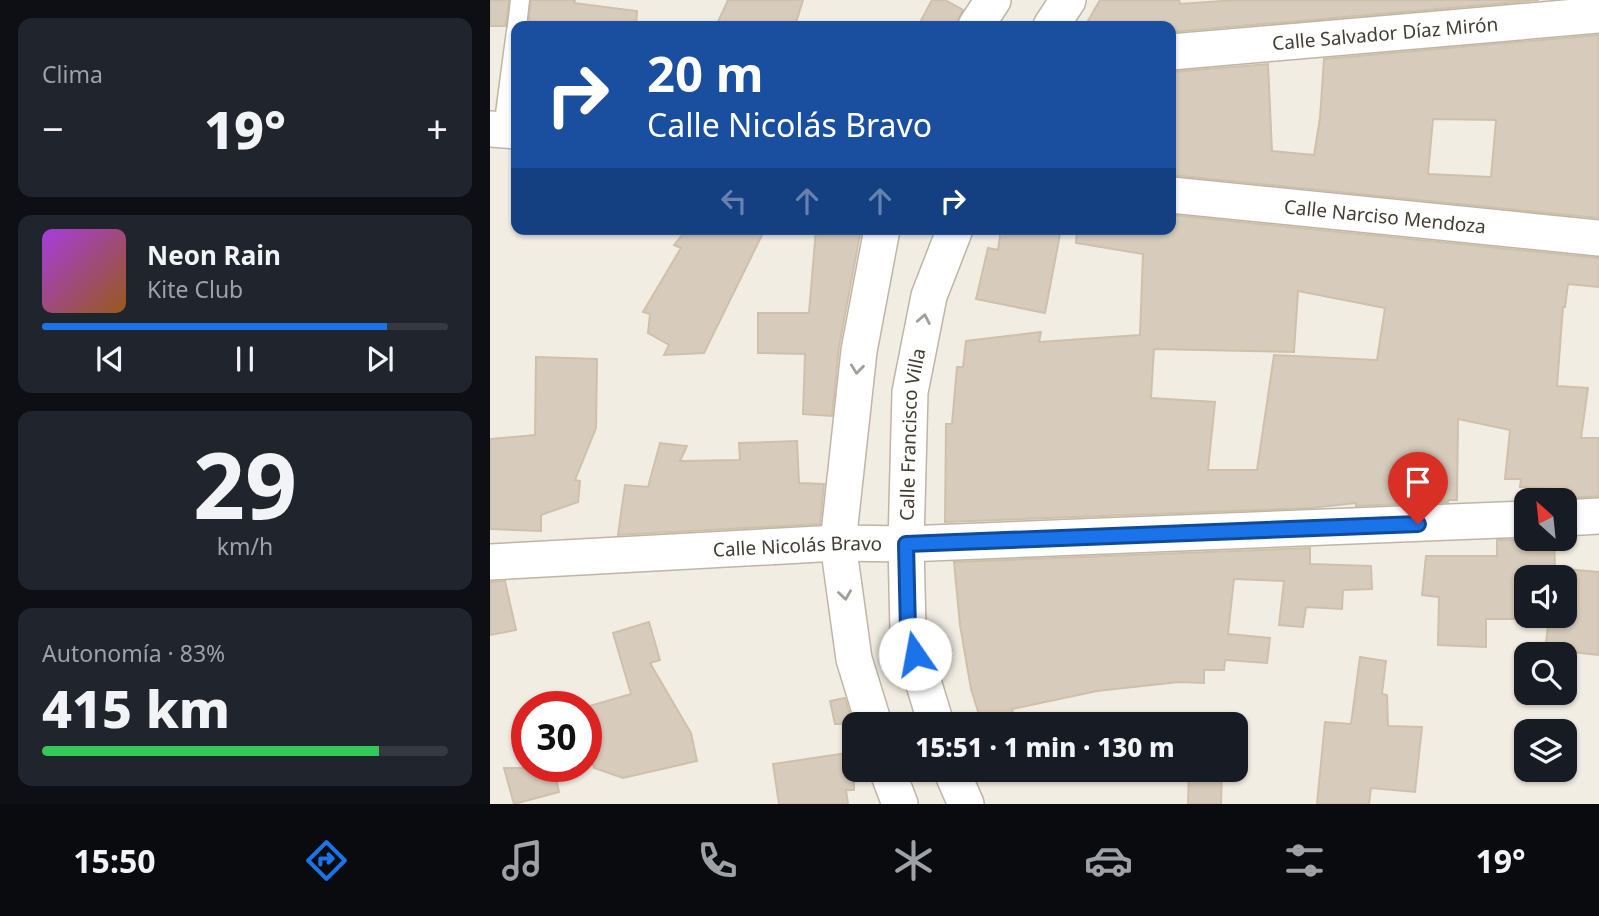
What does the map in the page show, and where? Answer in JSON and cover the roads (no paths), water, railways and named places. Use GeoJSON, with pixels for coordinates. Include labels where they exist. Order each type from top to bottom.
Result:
{"type":"FeatureCollection","features":[{"type":"Feature","properties":{"kind":"street"},"geometry":{"type":"LineString","coordinates":[[979,21],[993,0]]}},
{"type":"Feature","properties":{"kind":"street"},"geometry":{"type":"LineString","coordinates":[[1054,21],[1068,0]]}},
{"type":"Feature","properties":{"kind":"street","name":"Calle Salvador Díaz Mirón"},"geometry":{"type":"LineString","coordinates":[[1176,52],[1599,15]]}},
{"type":"Feature","properties":{"kind":"street","name":"Calle Narciso Mendoza"},"geometry":{"type":"LineString","coordinates":[[1176,196],[1599,238]]}},
{"type":"Feature","properties":{"kind":"street"},"geometry":{"type":"LineString","coordinates":[[870,712],[854,659],[838,543],[859,351],[881,235]]}},
{"type":"Feature","properties":{"kind":"street","name":"Calle Francisco Villa"},"geometry":{"type":"LineString","coordinates":[[932,712],[908,631],[906,544],[910,391],[929,296],[953,235]]}},
{"type":"Feature","properties":{"kind":"street"},"geometry":{"type":"LineString","coordinates":[[1577,517],[1599,516]]}},
{"type":"Feature","properties":{"kind":"street","name":"Calle Nicolás Bravo"},"geometry":{"type":"LineString","coordinates":[[490,562],[838,543],[906,544],[1514,519]]}},
{"type":"Feature","properties":{"kind":"street"},"geometry":{"type":"LineString","coordinates":[[892,782],[900,804]]}},
{"type":"Feature","properties":{"kind":"street"},"geometry":{"type":"LineString","coordinates":[[956,782],[966,804]]}},
{"type":"Feature","properties":{"kind":"lane"},"geometry":{"type":"LineString","coordinates":[[518,21],[520,0]]}},
{"type":"Feature","properties":{"kind":"lane"},"geometry":{"type":"LineString","coordinates":[[503,130],[511,72]]}}]}
